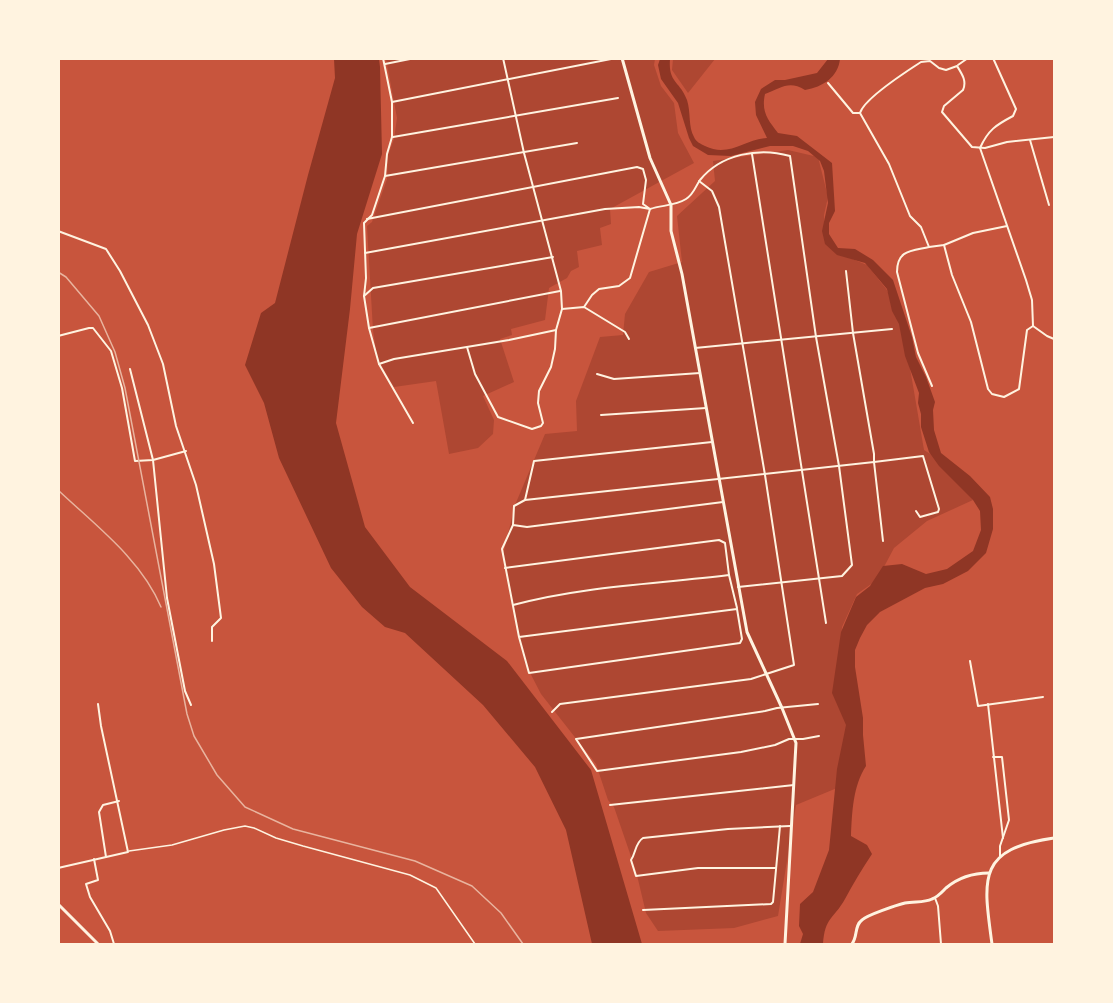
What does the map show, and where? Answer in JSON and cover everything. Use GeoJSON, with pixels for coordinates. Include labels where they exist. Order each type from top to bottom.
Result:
{"type":"FeatureCollection","features":[{"type":"Feature","properties":{"kind":"street"},"geometry":{"type":"LineString","coordinates":[[383,58],[392,102],[392,137],[387,154],[385,176],[372,214],[367,219],[364,229],[366,278],[364,296],[369,328],[379,364],[413,423]]}},
{"type":"Feature","properties":{"kind":"street"},"geometry":{"type":"LineString","coordinates":[[384,64],[415,58]]}},
{"type":"Feature","properties":{"kind":"street"},"geometry":{"type":"LineString","coordinates":[[467,347],[475,374],[498,417],[532,429],[541,426],[543,423],[538,403],[539,391],[551,367],[555,349],[556,330],[562,309],[561,291],[524,153],[503,58]]}},
{"type":"Feature","properties":{"kind":"street"},"geometry":{"type":"LineString","coordinates":[[622,58],[650,158],[671,205],[670,231],[682,274],[747,632],[795,740],[784,945]]}},
{"type":"Feature","properties":{"kind":"street"},"geometry":{"type":"LineString","coordinates":[[929,247],[921,227],[910,216],[890,164],[860,113],[862,107],[921,62],[930,62],[946,70],[968,58]]}},
{"type":"Feature","properties":{"kind":"street"},"geometry":{"type":"LineString","coordinates":[[993,58],[1016,109],[1013,116],[994,126],[984,138],[980,148],[1032,300],[1033,326]]}},
{"type":"Feature","properties":{"kind":"street"},"geometry":{"type":"LineString","coordinates":[[392,102],[611,59]]}},
{"type":"Feature","properties":{"kind":"street"},"geometry":{"type":"LineString","coordinates":[[957,66],[965,86],[944,106],[942,112],[972,147],[980,148],[1007,142],[1054,137]]}},
{"type":"Feature","properties":{"kind":"street"},"geometry":{"type":"LineString","coordinates":[[828,83],[854,113],[860,113]]}},
{"type":"Feature","properties":{"kind":"street"},"geometry":{"type":"LineString","coordinates":[[392,137],[618,98]]}},
{"type":"Feature","properties":{"kind":"street"},"geometry":{"type":"LineString","coordinates":[[1030,140],[1049,205]]}},
{"type":"Feature","properties":{"kind":"street"},"geometry":{"type":"LineString","coordinates":[[385,176],[577,143]]}},
{"type":"Feature","properties":{"kind":"street"},"geometry":{"type":"LineString","coordinates":[[365,253],[605,209],[639,207],[650,209],[671,205],[684,201],[693,194],[699,181],[718,162],[752,153],[773,151],[790,156],[816,337],[839,466],[852,565],[842,576],[738,587]]}},
{"type":"Feature","properties":{"kind":"street"},"geometry":{"type":"LineString","coordinates":[[752,153],[826,622]]}},
{"type":"Feature","properties":{"kind":"street"},"geometry":{"type":"LineString","coordinates":[[367,219],[640,167],[643,169],[646,180],[643,204],[650,209]]}},
{"type":"Feature","properties":{"kind":"street"},"geometry":{"type":"LineString","coordinates":[[552,712],[560,704],[751,679],[794,665],[765,475],[717,199],[709,188],[699,181]]}},
{"type":"Feature","properties":{"kind":"street"},"geometry":{"type":"LineString","coordinates":[[584,307],[599,289],[619,286],[630,278],[650,209]]}},
{"type":"Feature","properties":{"kind":"street"},"geometry":{"type":"LineString","coordinates":[[932,386],[918,353],[897,272],[897,260],[901,255],[944,245],[973,233],[1008,226]]}},
{"type":"Feature","properties":{"kind":"street"},"geometry":{"type":"LineString","coordinates":[[58,231],[106,249],[120,271],[158,347],[176,426],[196,485],[214,564],[221,618],[212,627],[212,641]]}},
{"type":"Feature","properties":{"kind":"street"},"geometry":{"type":"LineString","coordinates":[[944,245],[952,275],[971,322],[988,388],[992,394],[1004,397],[1019,389],[1027,330],[1033,326]]}},
{"type":"Feature","properties":{"kind":"street"},"geometry":{"type":"LineString","coordinates":[[364,296],[373,288],[553,257]]}},
{"type":"Feature","properties":{"kind":"street"},"geometry":{"type":"LineString","coordinates":[[846,272],[853,333],[874,454],[884,542]]}},
{"type":"Feature","properties":{"kind":"street"},"geometry":{"type":"LineString","coordinates":[[369,328],[561,291]]}},
{"type":"Feature","properties":{"kind":"street"},"geometry":{"type":"LineString","coordinates":[[562,309],[584,307],[625,332],[629,339]]}},
{"type":"Feature","properties":{"kind":"street"},"geometry":{"type":"LineString","coordinates":[[1033,326],[1054,339]]}},
{"type":"Feature","properties":{"kind":"street"},"geometry":{"type":"LineString","coordinates":[[58,336],[89,328],[97,330],[111,351],[122,388],[133,458],[139,462],[186,452]]}},
{"type":"Feature","properties":{"kind":"street"},"geometry":{"type":"LineString","coordinates":[[695,348],[892,329]]}},
{"type":"Feature","properties":{"kind":"street"},"geometry":{"type":"LineString","coordinates":[[379,364],[394,359],[556,330]]}},
{"type":"Feature","properties":{"kind":"street"},"geometry":{"type":"LineString","coordinates":[[130,369],[153,460],[167,598],[185,691],[190,705]]}},
{"type":"Feature","properties":{"kind":"street"},"geometry":{"type":"LineString","coordinates":[[597,374],[614,379],[700,373]]}},
{"type":"Feature","properties":{"kind":"street"},"geometry":{"type":"LineString","coordinates":[[601,415],[706,408]]}},
{"type":"Feature","properties":{"kind":"street"},"geometry":{"type":"LineString","coordinates":[[525,500],[534,461],[712,442]]}},
{"type":"Feature","properties":{"kind":"street"},"geometry":{"type":"LineString","coordinates":[[505,568],[719,540],[725,543],[729,576],[742,639],[739,644],[529,673],[519,637],[505,568],[502,549],[513,525],[514,506],[525,500],[923,456],[939,509],[935,513],[920,517],[916,512]]}},
{"type":"Feature","properties":{"kind":"street"},"geometry":{"type":"LineString","coordinates":[[513,525],[527,527],[723,502]]}},
{"type":"Feature","properties":{"kind":"street"},"geometry":{"type":"LineString","coordinates":[[513,605],[530,600],[637,584],[736,577]]}},
{"type":"Feature","properties":{"kind":"street"},"geometry":{"type":"LineString","coordinates":[[519,637],[737,609]]}},
{"type":"Feature","properties":{"kind":"street"},"geometry":{"type":"LineString","coordinates":[[970,661],[978,706],[1043,697]]}},
{"type":"Feature","properties":{"kind":"street"},"geometry":{"type":"LineString","coordinates":[[58,868],[128,852],[98,704]]}},
{"type":"Feature","properties":{"kind":"street"},"geometry":{"type":"LineString","coordinates":[[818,704],[576,739],[597,771],[732,754],[775,745],[789,739],[819,736]]}},
{"type":"Feature","properties":{"kind":"street"},"geometry":{"type":"LineString","coordinates":[[988,704],[1003,838]]}},
{"type":"Feature","properties":{"kind":"street"},"geometry":{"type":"LineString","coordinates":[[993,757],[1002,757],[1009,820],[1000,846],[1000,856]]}},
{"type":"Feature","properties":{"kind":"street"},"geometry":{"type":"LineString","coordinates":[[610,805],[794,785]]}},
{"type":"Feature","properties":{"kind":"street"},"geometry":{"type":"LineString","coordinates":[[105,857],[99,812],[103,805],[118,801]]}},
{"type":"Feature","properties":{"kind":"street"},"geometry":{"type":"LineString","coordinates":[[643,910],[771,904],[780,826]]}},
{"type":"Feature","properties":{"kind":"street"},"geometry":{"type":"LineString","coordinates":[[776,868],[698,868],[636,876],[631,860],[635,855],[638,842],[643,838],[728,829],[790,826]]}},
{"type":"Feature","properties":{"kind":"street"},"geometry":{"type":"LineString","coordinates":[[992,945],[987,910],[989,873],[1000,856],[1021,844],[1054,838]]}},
{"type":"Feature","properties":{"kind":"street"},"geometry":{"type":"LineString","coordinates":[[94,859],[98,880],[86,884],[90,897],[110,931],[114,945]]}},
{"type":"Feature","properties":{"kind":"street"},"geometry":{"type":"LineString","coordinates":[[855,944],[856,926],[865,917],[906,903],[928,901],[965,876],[989,873]]}},
{"type":"Feature","properties":{"kind":"street"},"geometry":{"type":"LineString","coordinates":[[935,898],[938,906],[941,945]]}},
{"type":"Feature","properties":{"kind":"street"},"geometry":{"type":"LineString","coordinates":[[58,904],[98,945]]}},
{"type":"Feature","properties":{"kind":"lane"},"geometry":{"type":"LineString","coordinates":[[128,852],[172,845],[202,835],[245,826],[303,846],[410,875],[436,888],[475,945]]}},
{"type":"Feature","properties":{"kind":"shaded area"},"geometry":{"type":"Polygon","coordinates":[[[673,58],[715,59],[688,93],[672,70],[673,58]]]}},
{"type":"Feature","properties":{"kind":"shaded area"},"geometry":{"type":"Polygon","coordinates":[[[334,59],[379,59],[380,67],[382,154],[357,234],[336,423],[365,527],[410,587],[507,661],[591,770],[642,944],[592,944],[566,830],[535,767],[483,705],[405,633],[385,627],[362,607],[331,568],[279,458],[264,403],[245,365],[261,313],[275,303],[335,78],[334,59]]]}},
{"type":"Feature","properties":{"kind":"shaded area"},"geometry":{"type":"Polygon","coordinates":[[[386,59],[655,59],[654,65],[661,86],[674,103],[678,133],[694,163],[610,209],[611,224],[600,228],[602,245],[577,251],[579,267],[571,271],[567,278],[549,288],[545,320],[511,329],[512,335],[500,339],[514,382],[483,396],[494,420],[493,434],[478,448],[449,454],[436,381],[394,387],[377,358],[373,330],[367,226],[372,222],[387,179],[388,155],[394,139],[397,118],[386,59]]]}},
{"type":"Feature","properties":{"kind":"shaded area"},"geometry":{"type":"Polygon","coordinates":[[[660,59],[670,59],[673,78],[687,100],[691,129],[695,139],[705,146],[722,150],[767,138],[756,115],[755,102],[761,89],[775,80],[817,73],[828,59],[840,59],[833,76],[823,84],[805,90],[790,85],[765,94],[766,115],[778,133],[797,136],[832,163],[835,211],[829,223],[829,234],[838,248],[855,249],[873,260],[893,280],[912,337],[916,357],[935,402],[934,430],[941,453],[970,476],[990,497],[993,509],[993,529],[986,553],[968,571],[943,584],[925,588],[880,612],[867,625],[855,650],[866,766],[856,791],[851,836],[867,845],[872,854],[841,906],[828,923],[823,944],[800,944],[803,934],[799,926],[800,904],[813,892],[829,850],[837,769],[846,725],[832,693],[841,632],[856,597],[870,586],[883,566],[902,564],[926,574],[947,569],[973,551],[981,530],[980,511],[973,500],[939,466],[929,452],[921,427],[919,393],[905,356],[899,324],[892,311],[887,289],[865,263],[837,255],[825,244],[822,231],[828,203],[824,171],[820,161],[808,151],[793,146],[770,146],[731,156],[708,155],[693,146],[678,103],[661,79],[658,65],[660,59]]]}},
{"type":"Feature","properties":{"kind":"shaded area"},"geometry":{"type":"Polygon","coordinates":[[[788,150],[818,157],[828,197],[824,215],[825,237],[845,256],[867,265],[887,290],[904,333],[924,450],[952,472],[973,500],[927,521],[894,548],[877,580],[857,594],[842,627],[836,696],[846,718],[846,740],[837,788],[796,805],[778,916],[734,928],[658,931],[646,913],[636,871],[614,807],[608,800],[596,764],[541,694],[525,663],[503,555],[515,505],[545,434],[577,431],[576,401],[600,337],[623,335],[625,314],[649,272],[682,262],[677,216],[715,181],[713,161],[788,150]]]}},
{"type":"Feature","properties":{"kind":"railway"},"geometry":{"type":"LineString","coordinates":[[58,272],[66,277],[99,316],[115,352],[125,388],[187,714],[194,736],[217,775],[245,807],[293,829],[415,861],[472,886],[501,913],[523,944]]}},
{"type":"Feature","properties":{"kind":"railway"},"geometry":{"type":"LineString","coordinates":[[58,490],[129,558],[142,573],[161,607]]}}]}
